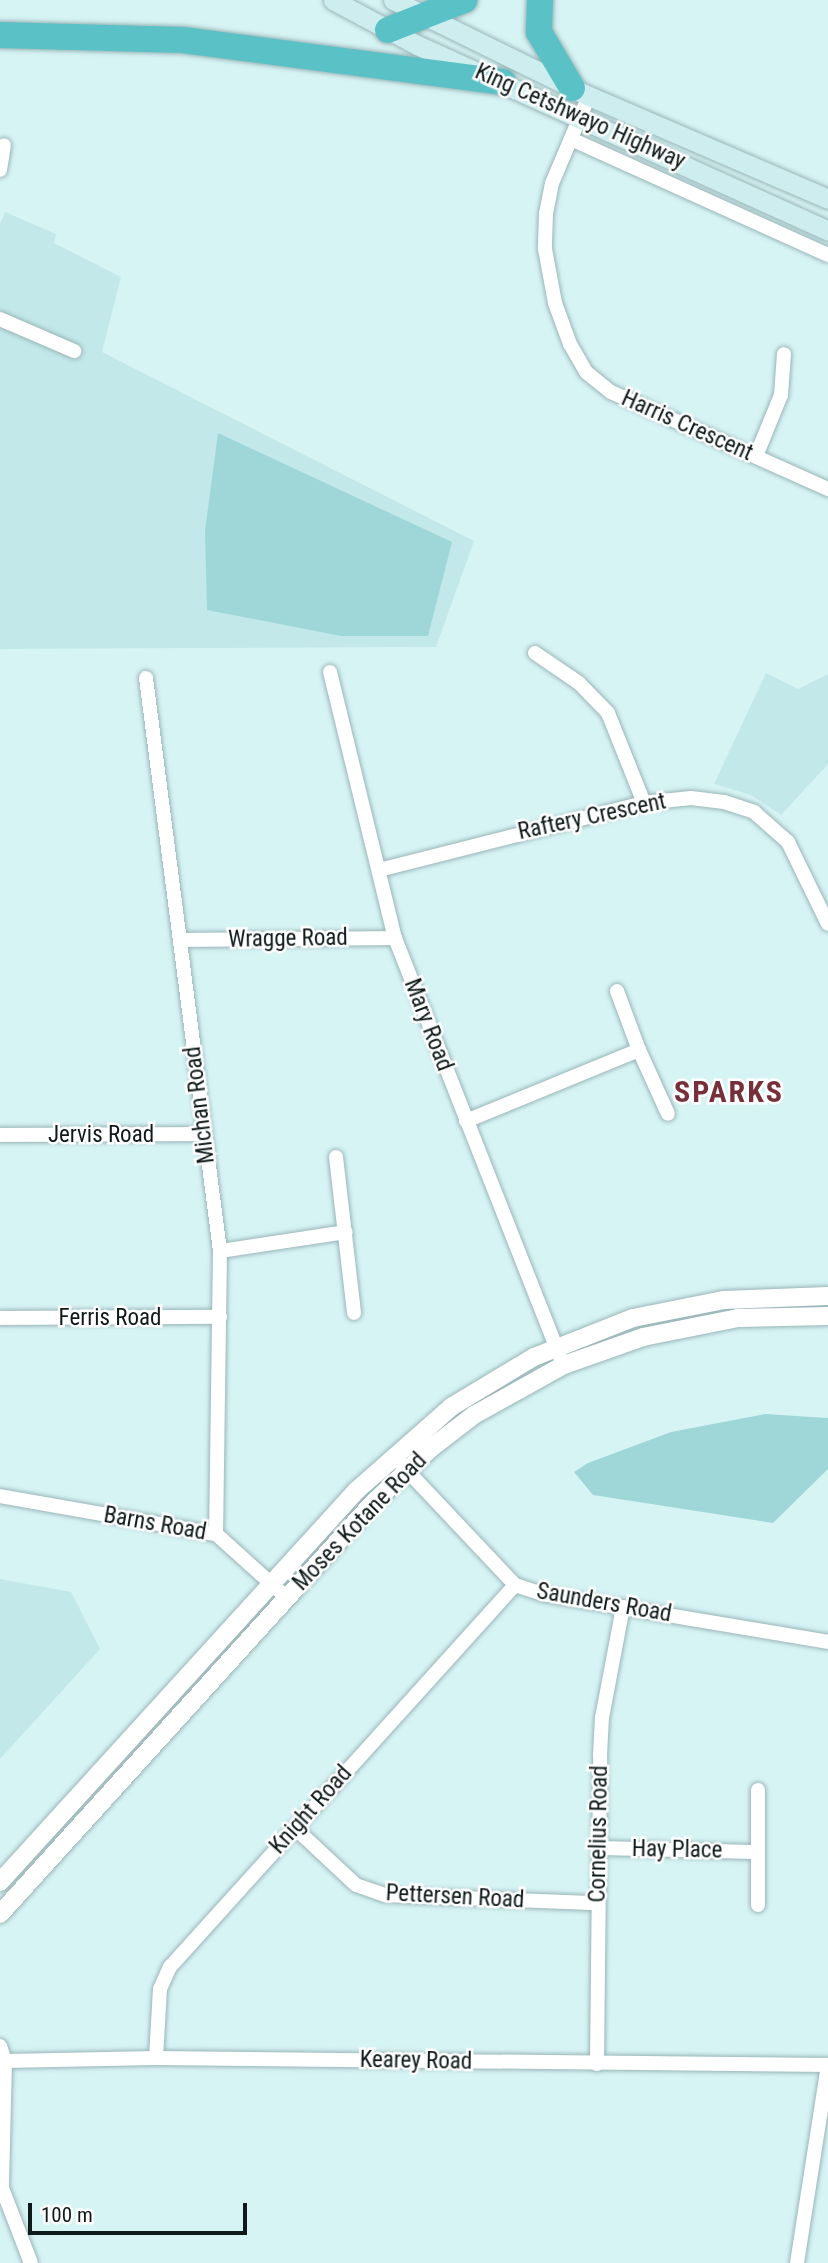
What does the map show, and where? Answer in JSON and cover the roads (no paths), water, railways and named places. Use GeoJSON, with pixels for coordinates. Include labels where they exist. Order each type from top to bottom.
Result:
{"type":"FeatureCollection","features":[{"type":"Feature","properties":{"kind":"highway"},"geometry":{"type":"LineString","coordinates":[[388,30],[464,0]]}},
{"type":"Feature","properties":{"kind":"highway"},"geometry":{"type":"LineString","coordinates":[[540,0],[539,32],[581,92]]}},
{"type":"Feature","properties":{"kind":"highway"},"geometry":{"type":"LineString","coordinates":[[0,35],[183,40],[503,82]]}},
{"type":"Feature","properties":{"kind":"main road","name":"King Cetshwayo Highway"},"geometry":{"type":"LineString","coordinates":[[333,0],[388,30],[828,231]]}},
{"type":"Feature","properties":{"kind":"main road","name":"King Cetshwayo Highway"},"geometry":{"type":"LineString","coordinates":[[393,0],[581,92],[828,199]]}},
{"type":"Feature","properties":{"kind":"street","name":"Harris Crescent"},"geometry":{"type":"LineString","coordinates":[[581,92],[579,115],[552,183],[545,248],[555,303],[570,344],[586,372],[611,392],[653,415],[756,456],[828,489]]}},
{"type":"Feature","properties":{"kind":"street"},"geometry":{"type":"LineString","coordinates":[[571,139],[828,256]]}},
{"type":"Feature","properties":{"kind":"street"},"geometry":{"type":"LineString","coordinates":[[0,170],[4,145]]}},
{"type":"Feature","properties":{"kind":"street"},"geometry":{"type":"LineString","coordinates":[[0,319],[74,351]]}},
{"type":"Feature","properties":{"kind":"street"},"geometry":{"type":"LineString","coordinates":[[756,456],[782,395],[784,354]]}},
{"type":"Feature","properties":{"kind":"street"},"geometry":{"type":"LineString","coordinates":[[535,653],[579,683],[608,713],[644,803]]}},
{"type":"Feature","properties":{"kind":"street","name":"Mary Road"},"geometry":{"type":"LineString","coordinates":[[330,672],[395,938],[564,1365]]}},
{"type":"Feature","properties":{"kind":"street","name":"Michan Road"},"geometry":{"type":"LineString","coordinates":[[146,678],[220,1251],[216,1534]]}},
{"type":"Feature","properties":{"kind":"street","name":"Raftery Crescent"},"geometry":{"type":"LineString","coordinates":[[379,870],[644,803],[691,798],[724,802],[754,813],[774,827],[799,857],[828,924]]}},
{"type":"Feature","properties":{"kind":"street","name":"Wragge Road"},"geometry":{"type":"LineString","coordinates":[[181,940],[395,938]]}},
{"type":"Feature","properties":{"kind":"street"},"geometry":{"type":"LineString","coordinates":[[617,991],[639,1050],[668,1114]]}},
{"type":"Feature","properties":{"kind":"street"},"geometry":{"type":"LineString","coordinates":[[466,1121],[639,1050]]}},
{"type":"Feature","properties":{"kind":"street","name":"Jervis Road"},"geometry":{"type":"LineString","coordinates":[[0,1135],[203,1134]]}},
{"type":"Feature","properties":{"kind":"street"},"geometry":{"type":"LineString","coordinates":[[336,1157],[354,1313]]}},
{"type":"Feature","properties":{"kind":"street"},"geometry":{"type":"LineString","coordinates":[[220,1251],[346,1232]]}},
{"type":"Feature","properties":{"kind":"street","name":"Moses Kotane Road"},"geometry":{"type":"LineString","coordinates":[[0,1881],[392,1455],[481,1386],[556,1347],[675,1307],[758,1296],[828,1296]]}},
{"type":"Feature","properties":{"kind":"street","name":"Moses Kotane Road"},"geometry":{"type":"LineString","coordinates":[[0,1914],[405,1470],[474,1415],[564,1365],[679,1327],[772,1315],[828,1316]]}},
{"type":"Feature","properties":{"kind":"street","name":"Ferris Road"},"geometry":{"type":"LineString","coordinates":[[0,1318],[220,1317]]}},
{"type":"Feature","properties":{"kind":"street","name":"Saunders Road"},"geometry":{"type":"LineString","coordinates":[[392,1455],[515,1585],[542,1594],[828,1642]]}},
{"type":"Feature","properties":{"kind":"street","name":"Barns Road"},"geometry":{"type":"LineString","coordinates":[[0,1496],[216,1534],[287,1598]]}},
{"type":"Feature","properties":{"kind":"street","name":"Knight Road"},"geometry":{"type":"LineString","coordinates":[[156,2058],[160,1989],[170,1967],[515,1585]]}},
{"type":"Feature","properties":{"kind":"street","name":"Cornelius Road"},"geometry":{"type":"LineString","coordinates":[[597,2063],[597,1903],[602,1718],[623,1607]]}},
{"type":"Feature","properties":{"kind":"street","name":"Hay Place"},"geometry":{"type":"LineString","coordinates":[[758,1790],[758,1905]]}},
{"type":"Feature","properties":{"kind":"street","name":"Pettersen Road"},"geometry":{"type":"LineString","coordinates":[[295,1828],[356,1885],[385,1895],[597,1903]]}},
{"type":"Feature","properties":{"kind":"street","name":"Hay Place"},"geometry":{"type":"LineString","coordinates":[[599,1848],[756,1852]]}},
{"type":"Feature","properties":{"kind":"street"},"geometry":{"type":"LineString","coordinates":[[0,2046],[2,2188],[31,2263]]}},
{"type":"Feature","properties":{"kind":"street","name":"Kearey Road"},"geometry":{"type":"LineString","coordinates":[[2,2061],[156,2058],[828,2065]]}},
{"type":"Feature","properties":{"kind":"street"},"geometry":{"type":"LineString","coordinates":[[797,2263],[828,2065]]}},
{"type":"Feature","properties":{"kind":"district","name":"SPARKS"},"geometry":{"type":"Point","coordinates":[729,1092]}}]}
